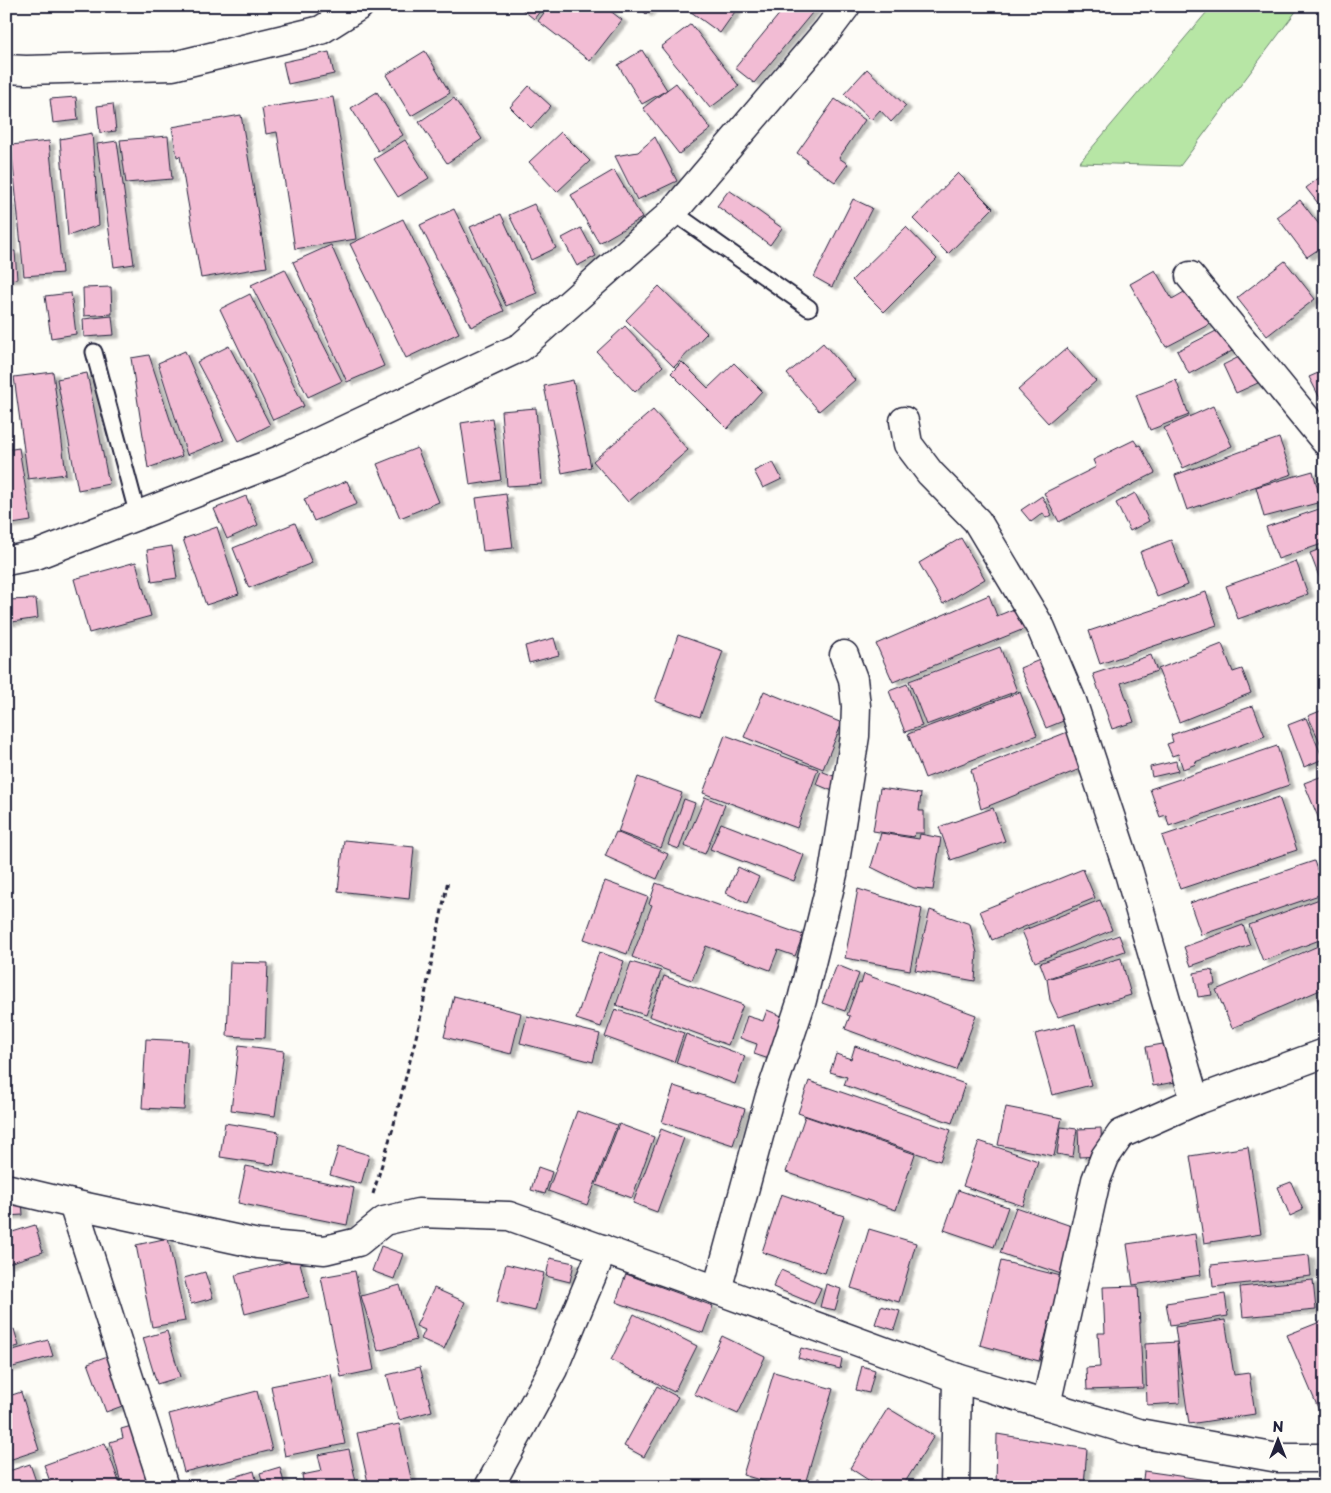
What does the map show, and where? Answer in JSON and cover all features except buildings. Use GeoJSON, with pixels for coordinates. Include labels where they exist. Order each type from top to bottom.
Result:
{"type":"FeatureCollection","features":[{"type":"Feature","properties":{"kind":"street"},"geometry":{"type":"LineString","coordinates":[[6,69],[172,66],[321,30],[359,6]]}},
{"type":"Feature","properties":{"kind":"street"},"geometry":{"type":"LineString","coordinates":[[6,561],[36,555],[280,460],[521,347],[673,212],[828,30],[846,6]]}},
{"type":"Feature","properties":{"kind":"street"},"geometry":{"type":"LineString","coordinates":[[1190,276],[1325,441]]}},
{"type":"Feature","properties":{"kind":"street"},"geometry":{"type":"LineString","coordinates":[[904,421],[908,444],[930,473],[977,521],[1041,628],[1072,701],[1129,873],[1195,1101]]}},
{"type":"Feature","properties":{"kind":"street"},"geometry":{"type":"LineString","coordinates":[[717,1290],[769,1099],[802,1000],[833,874],[855,736],[856,706],[853,679],[844,655]]}},
{"type":"Feature","properties":{"kind":"street"},"geometry":{"type":"LineString","coordinates":[[1046,1405],[1096,1180],[1105,1157],[1121,1134],[1195,1101],[1325,1054]]}},
{"type":"Feature","properties":{"kind":"street"},"geometry":{"type":"LineString","coordinates":[[6,1188],[258,1244],[325,1250],[358,1242],[384,1221],[418,1213],[508,1216],[603,1248],[956,1378],[1139,1433],[1278,1458],[1325,1458]]}},
{"type":"Feature","properties":{"kind":"street"},"geometry":{"type":"LineString","coordinates":[[74,1204],[164,1487]]}},
{"type":"Feature","properties":{"kind":"street"},"geometry":{"type":"LineString","coordinates":[[489,1487],[553,1369],[603,1248]]}},
{"type":"Feature","properties":{"kind":"street"},"geometry":{"type":"LineString","coordinates":[[955,1487],[956,1378]]}},
{"type":"Feature","properties":{"kind":"lane"},"geometry":{"type":"LineString","coordinates":[[673,212],[809,308]]}},
{"type":"Feature","properties":{"kind":"lane"},"geometry":{"type":"LineString","coordinates":[[94,352],[138,516]]}},
{"type":"Feature","properties":{"kind":"path"},"geometry":{"type":"LineString","coordinates":[[373,1194],[393,1128],[419,1025],[448,880]]}},
{"type":"Feature","properties":{"kind":"green space"},"geometry":{"type":"Polygon","coordinates":[[[1212,6],[1300,6],[1180,166],[1079,163],[1212,6]]]}}]}
